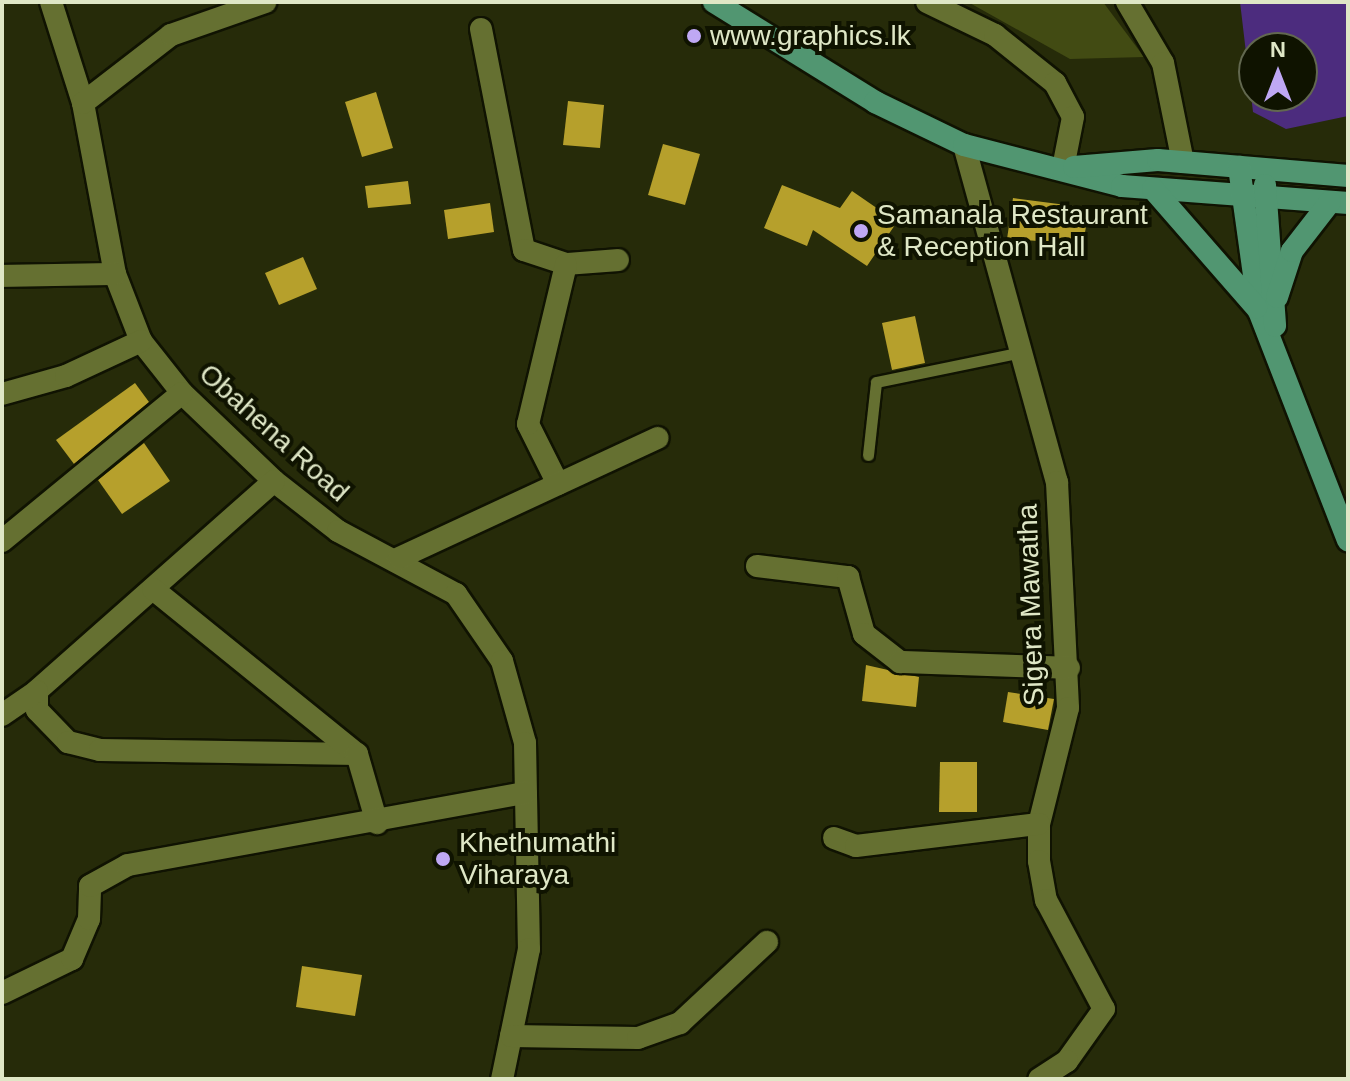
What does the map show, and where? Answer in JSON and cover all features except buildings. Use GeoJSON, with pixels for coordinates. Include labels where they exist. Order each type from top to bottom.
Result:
{"type":"FeatureCollection","features":[{"type":"Feature","properties":{"kind":"main road"},"geometry":{"type":"LineString","coordinates":[[714,2],[875,102],[964,145],[1153,189],[1339,202]]}},
{"type":"Feature","properties":{"kind":"main road"},"geometry":{"type":"LineString","coordinates":[[1063,168],[1183,162],[1348,176]]}},
{"type":"Feature","properties":{"kind":"main road"},"geometry":{"type":"LineString","coordinates":[[1239,167],[1239,195],[1278,363],[1348,540]]}},
{"type":"Feature","properties":{"kind":"main road"},"geometry":{"type":"LineString","coordinates":[[1265,169],[1266,311]]}},
{"type":"Feature","properties":{"kind":"main road"},"geometry":{"type":"LineString","coordinates":[[1153,189],[1266,311]]}},
{"type":"Feature","properties":{"kind":"main road"},"geometry":{"type":"LineString","coordinates":[[1266,311],[1292,251],[1339,202]]}},
{"type":"Feature","properties":{"kind":"street","name":"Obahena Road"},"geometry":{"type":"LineString","coordinates":[[51,2],[83,103],[115,274],[141,341],[182,393],[274,481],[338,531],[399,558],[456,594],[502,661],[525,743],[529,949],[502,1079]]}},
{"type":"Feature","properties":{"kind":"street"},"geometry":{"type":"LineString","coordinates":[[83,103],[171,35],[265,2]]}},
{"type":"Feature","properties":{"kind":"street"},"geometry":{"type":"LineString","coordinates":[[927,2],[995,35],[1055,83],[1073,117],[1063,168]]}},
{"type":"Feature","properties":{"kind":"street"},"geometry":{"type":"LineString","coordinates":[[1127,2],[1163,63],[1183,162]]}},
{"type":"Feature","properties":{"kind":"street"},"geometry":{"type":"LineString","coordinates":[[481,29],[524,250],[566,264],[618,260]]}},
{"type":"Feature","properties":{"kind":"street","name":"Sigera Mawatha"},"geometry":{"type":"LineString","coordinates":[[964,145],[1027,351],[1057,482],[1069,668],[1068,708],[1039,824],[1046,900],[1104,1009],[1073,1070],[1039,1079]]}},
{"type":"Feature","properties":{"kind":"street"},"geometry":{"type":"LineString","coordinates":[[558,484],[528,424],[566,264]]}},
{"type":"Feature","properties":{"kind":"street"},"geometry":{"type":"LineString","coordinates":[[2,276],[115,274]]}},
{"type":"Feature","properties":{"kind":"street"},"geometry":{"type":"LineString","coordinates":[[2,394],[66,376],[141,341]]}},
{"type":"Feature","properties":{"kind":"street"},"geometry":{"type":"LineString","coordinates":[[2,541],[182,393]]}},
{"type":"Feature","properties":{"kind":"street"},"geometry":{"type":"LineString","coordinates":[[399,558],[657,438]]}},
{"type":"Feature","properties":{"kind":"street"},"geometry":{"type":"LineString","coordinates":[[2,715],[37,691],[274,481]]}},
{"type":"Feature","properties":{"kind":"street"},"geometry":{"type":"LineString","coordinates":[[757,566],[848,577],[864,634],[900,662],[1069,668]]}},
{"type":"Feature","properties":{"kind":"street"},"geometry":{"type":"LineString","coordinates":[[153,589],[357,754],[377,823]]}},
{"type":"Feature","properties":{"kind":"street"},"geometry":{"type":"LineString","coordinates":[[37,691],[37,710],[68,742],[100,750],[357,754]]}},
{"type":"Feature","properties":{"kind":"street"},"geometry":{"type":"LineString","coordinates":[[2,993],[72,959],[89,919],[90,886],[128,865],[377,823],[526,793]]}},
{"type":"Feature","properties":{"kind":"street"},"geometry":{"type":"LineString","coordinates":[[834,838],[856,846],[1039,824]]}},
{"type":"Feature","properties":{"kind":"street"},"geometry":{"type":"LineString","coordinates":[[511,1036],[638,1038],[680,1023],[767,942]]}},
{"type":"Feature","properties":{"kind":"lane"},"geometry":{"type":"LineString","coordinates":[[868,455],[876,382],[1027,351]]}},
{"type":"Feature","properties":{"kind":"green space"},"geometry":{"type":"Polygon","coordinates":[[[968,2],[1103,2],[1144,57],[1070,59],[968,2]]]}},
{"type":"Feature","properties":{"kind":"shaded area"},"geometry":{"type":"Polygon","coordinates":[[[1240,2],[1348,2],[1348,116],[1286,129],[1253,112],[1318,112],[1318,32],[1244,32],[1240,2]]]}},
{"type":"Feature","properties":{"kind":"place","name":"www.graphics.lk"},"geometry":{"type":"Point","coordinates":[694,36]}},
{"type":"Feature","properties":{"kind":"place","name":"Samanala Restaurant & Reception Hall"},"geometry":{"type":"Point","coordinates":[861,231]}},
{"type":"Feature","properties":{"kind":"place","name":"Khethumathi Viharaya"},"geometry":{"type":"Point","coordinates":[443,859]}}]}
